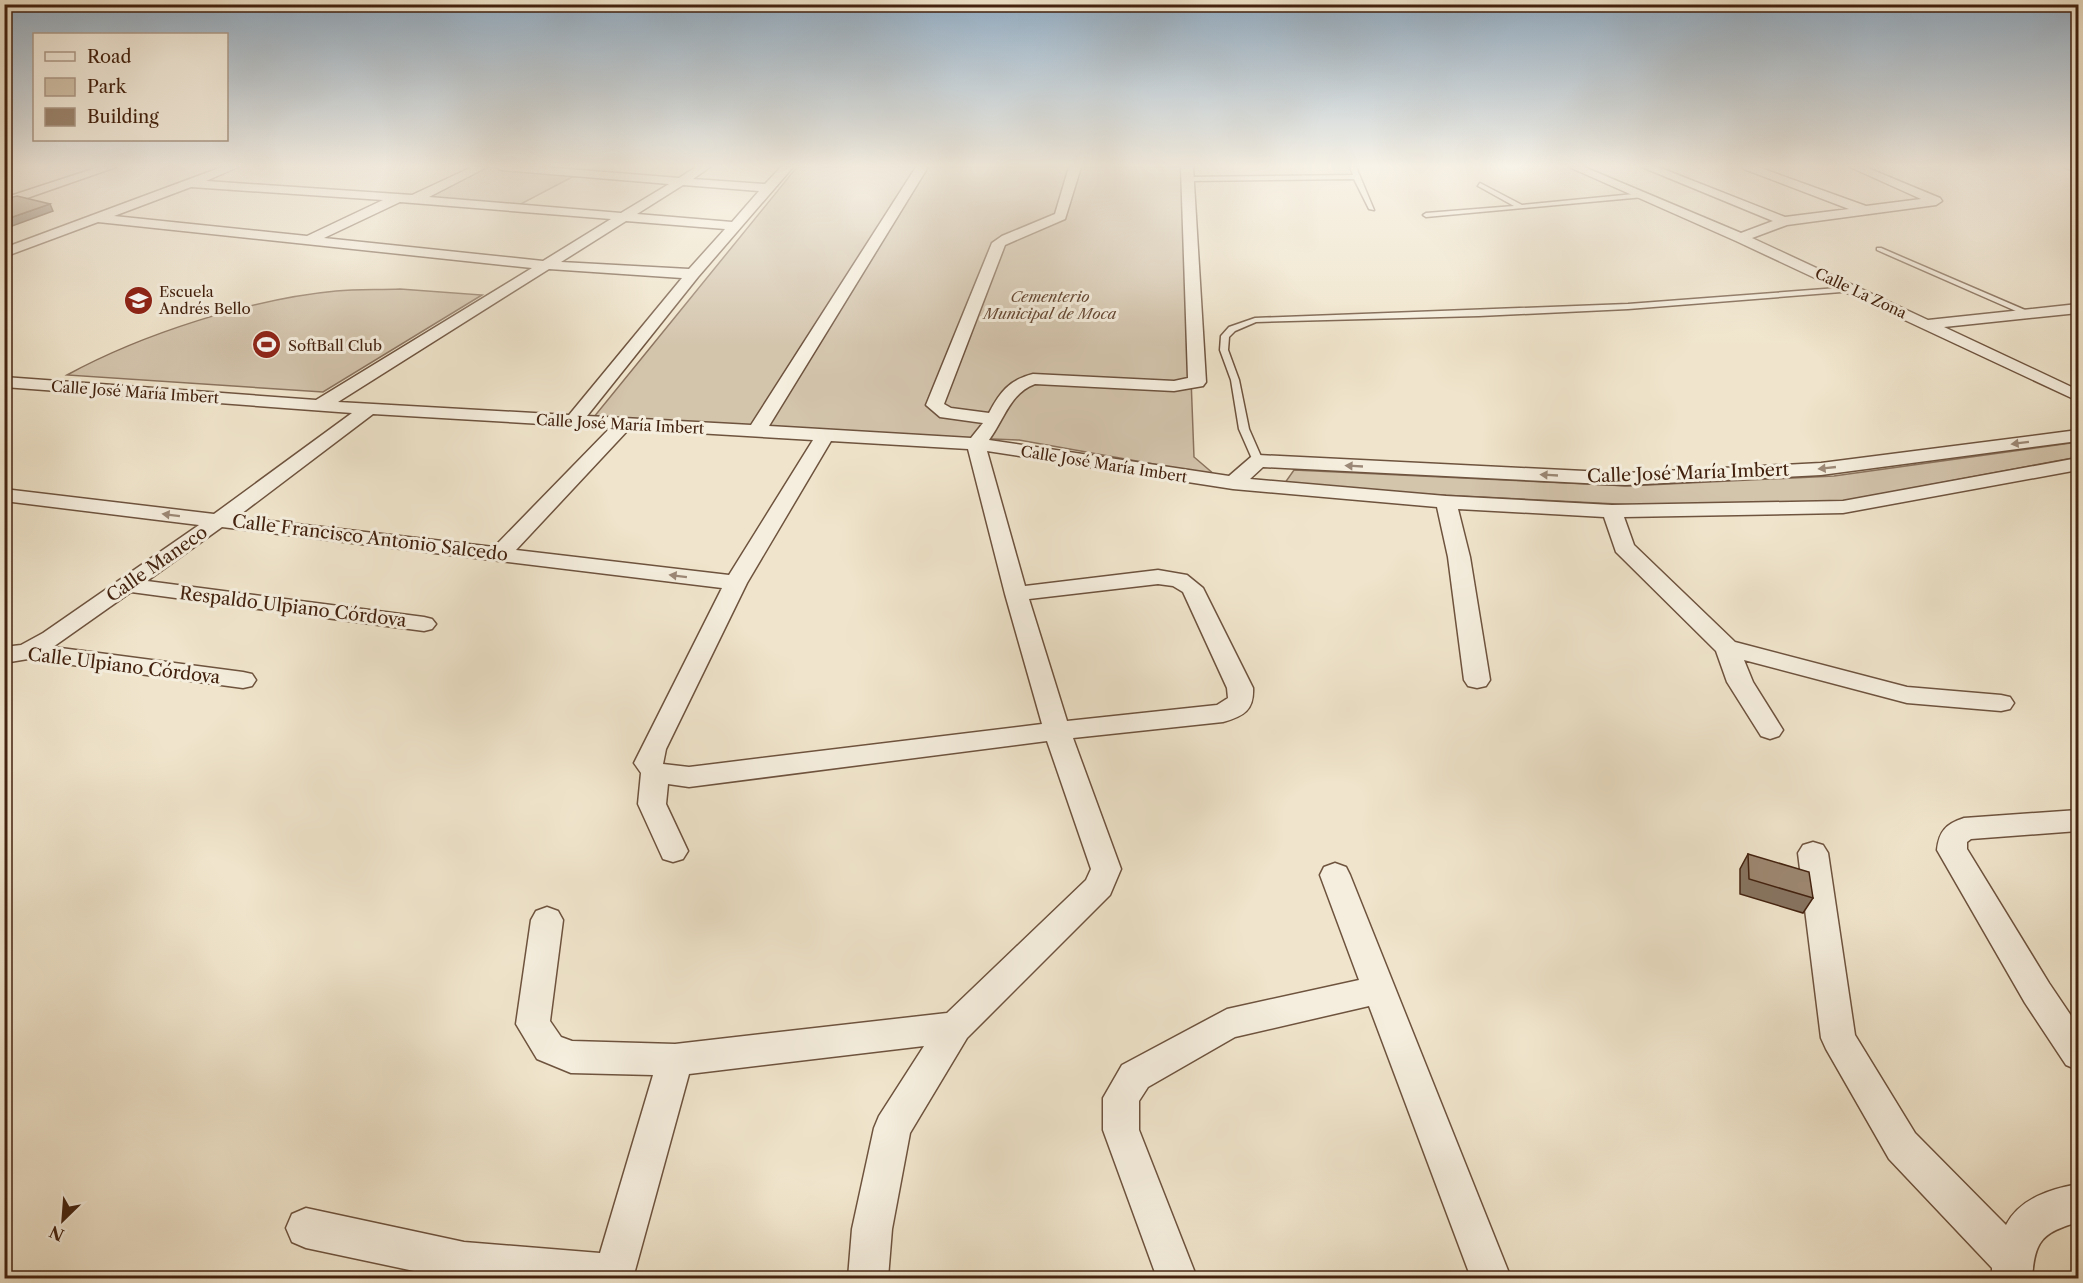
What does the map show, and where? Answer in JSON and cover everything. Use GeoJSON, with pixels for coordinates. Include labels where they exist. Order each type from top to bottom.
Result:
{"type":"FeatureCollection","features":[{"type":"Feature","properties":{"kind":"street"},"geometry":{"type":"LineString","coordinates":[[4,253],[74,227]]}},
{"type":"Feature","properties":{"kind":"street"},"geometry":{"type":"LineString","coordinates":[[188,227],[544,265],[693,274]]}},
{"type":"Feature","properties":{"kind":"street"},"geometry":{"type":"LineString","coordinates":[[311,239],[337,227]]}},
{"type":"Feature","properties":{"kind":"street"},"geometry":{"type":"LineString","coordinates":[[319,406],[606,227]]}},
{"type":"Feature","properties":{"kind":"street"},"geometry":{"type":"LineString","coordinates":[[573,422],[733,227]]}},
{"type":"Feature","properties":{"kind":"street"},"geometry":{"type":"LineString","coordinates":[[757,431],[885,227]]}},
{"type":"Feature","properties":{"kind":"street"},"geometry":{"type":"LineString","coordinates":[[994,419],[946,413],[935,405],[992,268],[999,243],[1013,235],[1040,227]]}},
{"type":"Feature","properties":{"kind":"street"},"geometry":{"type":"LineString","coordinates":[[868,1278],[872,1229],[892,1128],[955,1027],[1099,888],[1106,869],[1057,730],[1016,594],[976,444],[994,419],[1003,398],[1017,384],[1034,379],[1174,386],[1197,381],[1190,227]]}},
{"type":"Feature","properties":{"kind":"street","name":"Calle La Zona"},"geometry":{"type":"LineString","coordinates":[[1716,227],[1929,324],[2079,396]]}},
{"type":"Feature","properties":{"kind":"street"},"geometry":{"type":"LineString","coordinates":[[1741,238],[1769,227]]}},
{"type":"Feature","properties":{"kind":"street"},"geometry":{"type":"LineString","coordinates":[[1929,324],[2079,308]]}},
{"type":"Feature","properties":{"kind":"street","name":"Calle José María Imbert"},"geometry":{"type":"LineString","coordinates":[[4,382],[319,406],[976,444],[1233,483],[1446,502],[1612,511],[1843,507],[2079,464]]}},
{"type":"Feature","properties":{"kind":"street","name":"Calle Maneco"},"geometry":{"type":"LineString","coordinates":[[16,653],[51,638],[219,520],[369,409]]}},
{"type":"Feature","properties":{"kind":"street"},"geometry":{"type":"LineString","coordinates":[[500,554],[624,424]]}},
{"type":"Feature","properties":{"kind":"street"},"geometry":{"type":"LineString","coordinates":[[826,434],[736,583],[653,749],[648,764],[655,772],[689,777],[1057,730],[1223,713],[1241,702],[1240,688],[1192,588],[1179,580],[1158,577],[1016,594]]}},
{"type":"Feature","properties":{"kind":"street","name":"Calle José María Imbert"},"geometry":{"type":"LineString","coordinates":[[1258,462],[1625,479],[1821,469],[2079,435]]}},
{"type":"Feature","properties":{"kind":"street"},"geometry":{"type":"LineString","coordinates":[[1233,483],[1258,462]]}},
{"type":"Feature","properties":{"kind":"street","name":"Calle Francisco Antonio Salcedo"},"geometry":{"type":"LineString","coordinates":[[4,495],[736,583]]}},
{"type":"Feature","properties":{"kind":"street"},"geometry":{"type":"LineString","coordinates":[[1446,502],[1459,557],[1477,680]]}},
{"type":"Feature","properties":{"kind":"street"},"geometry":{"type":"LineString","coordinates":[[1612,511],[1624,547],[1727,648],[1740,682],[1770,730]]}},
{"type":"Feature","properties":{"kind":"street","name":"Respaldo Ulpiano Córdova"},"geometry":{"type":"LineString","coordinates":[[127,585],[424,624]]}},
{"type":"Feature","properties":{"kind":"street"},"geometry":{"type":"LineString","coordinates":[[1727,648],[1811,668],[1907,695],[2001,703]]}},
{"type":"Feature","properties":{"kind":"street","name":"Calle Ulpiano Córdova"},"geometry":{"type":"LineString","coordinates":[[16,653],[243,681]]}},
{"type":"Feature","properties":{"kind":"street"},"geometry":{"type":"LineString","coordinates":[[655,772],[652,804],[673,851]]}},
{"type":"Feature","properties":{"kind":"street"},"geometry":{"type":"LineString","coordinates":[[2079,821],[1964,829],[1953,837],[1952,850],[2037,993],[2079,1054]]}},
{"type":"Feature","properties":{"kind":"street"},"geometry":{"type":"LineString","coordinates":[[1813,853],[1838,1038],[1902,1146],[2012,1269]]}},
{"type":"Feature","properties":{"kind":"street"},"geometry":{"type":"LineString","coordinates":[[1335,875],[1491,1278]]}},
{"type":"Feature","properties":{"kind":"street"},"geometry":{"type":"LineString","coordinates":[[547,920],[533,1024],[549,1048],[571,1057],[675,1060],[955,1027]]}},
{"type":"Feature","properties":{"kind":"street"},"geometry":{"type":"LineString","coordinates":[[1178,1278],[1121,1130],[1121,1098],[1135,1076],[1227,1024],[1380,989]]}},
{"type":"Feature","properties":{"kind":"street"},"geometry":{"type":"LineString","coordinates":[[306,1228],[464,1262],[614,1276],[675,1060]]}},
{"type":"Feature","properties":{"kind":"street"},"geometry":{"type":"LineString","coordinates":[[2012,1269],[2022,1234],[2042,1214],[2079,1203]]}},
{"type":"Feature","properties":{"kind":"lane"},"geometry":{"type":"LineString","coordinates":[[1879,249],[2028,313]]}},
{"type":"Feature","properties":{"kind":"lane"},"geometry":{"type":"LineString","coordinates":[[1258,462],[1244,429],[1236,380],[1224,350],[1225,336],[1232,329],[1255,320],[1658,304],[1851,289]]}},
{"type":"Feature","properties":{"kind":"green space","name":"Cementerio Municipal de Moca"},"geometry":{"type":"Polygon","coordinates":[[[748,227],[1185,227],[1194,457],[1215,475],[1019,440],[589,423],[748,227]]]}},
{"type":"Feature","properties":{"kind":"green space","name":"SoftBall Club"},"geometry":{"type":"Polygon","coordinates":[[[400,289],[482,295],[323,392],[67,375],[129,346],[233,310],[303,295],[352,290],[400,289]]]}},
{"type":"Feature","properties":{"kind":"green space"},"geometry":{"type":"Polygon","coordinates":[[[2078,442],[2078,457],[1838,502],[1637,505],[1282,487],[1294,470],[1628,486],[1834,476],[2078,442]]]}},
{"type":"Feature","properties":{"kind":"building"},"geometry":{"type":"Polygon","coordinates":[[[1748,854],[1809,872],[1813,898],[1749,879],[1748,854]]]}},
{"type":"Feature","properties":{"kind":"place","name":"Escuela Andrés Bello"},"geometry":{"type":"Point","coordinates":[138,300]}},
{"type":"Feature","properties":{"kind":"place","name":"SoftBall Club"},"geometry":{"type":"Point","coordinates":[267,345]}}]}
